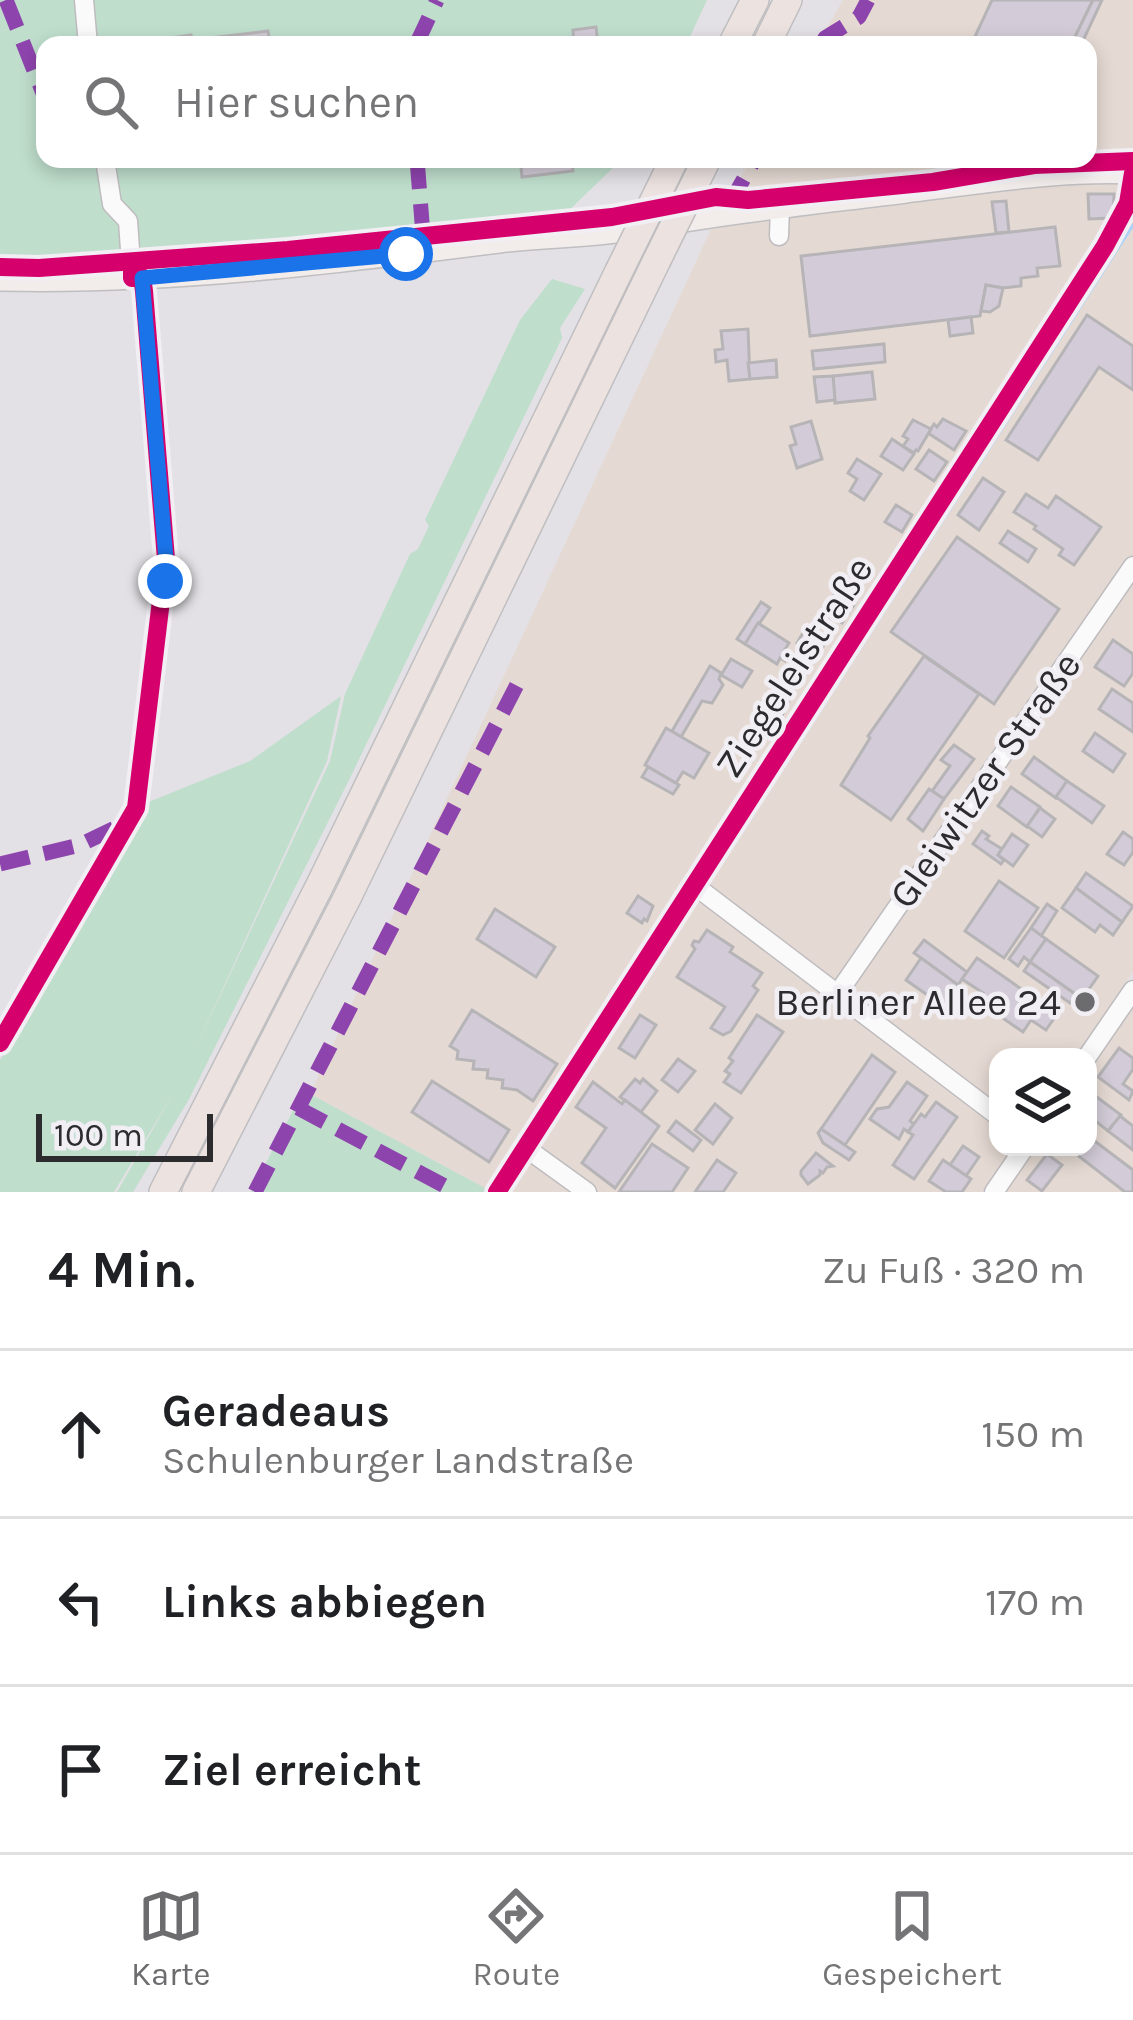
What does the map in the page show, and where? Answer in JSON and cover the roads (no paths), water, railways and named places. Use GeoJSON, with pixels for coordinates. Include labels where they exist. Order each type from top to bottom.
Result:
{"type":"FeatureCollection","features":[{"type":"Feature","properties":{"kind":"highway"},"geometry":{"type":"LineString","coordinates":[[737,36],[755,0]]}},
{"type":"Feature","properties":{"kind":"highway"},"geometry":{"type":"LineString","coordinates":[[770,36],[788,0]]}},
{"type":"Feature","properties":{"kind":"highway"},"geometry":{"type":"LineString","coordinates":[[163,1192],[329,866],[670,168]]}},
{"type":"Feature","properties":{"kind":"highway"},"geometry":{"type":"LineString","coordinates":[[196,1192],[347,898],[703,168]]}},
{"type":"Feature","properties":{"kind":"main road"},"geometry":{"type":"LineString","coordinates":[[0,280],[137,278],[406,254],[1040,176],[1132,173]]}},
{"type":"Feature","properties":{"kind":"street"},"geometry":{"type":"LineString","coordinates":[[84,0],[87,36]]}},
{"type":"Feature","properties":{"kind":"street"},"geometry":{"type":"LineString","coordinates":[[106,168],[112,204],[128,221],[137,278],[166,559],[136,808],[127,822]]}},
{"type":"Feature","properties":{"kind":"street","name":"Ziegeleistraße"},"geometry":{"type":"LineString","coordinates":[[497,1192],[1123,217],[1132,173]]}},
{"type":"Feature","properties":{"kind":"street"},"geometry":{"type":"LineString","coordinates":[[779,236],[780,207]]}},
{"type":"Feature","properties":{"kind":"street","name":"Gleiwitzer Straße"},"geometry":{"type":"LineString","coordinates":[[838,993],[1133,566]]}},
{"type":"Feature","properties":{"kind":"street"},"geometry":{"type":"LineString","coordinates":[[694,885],[989,1109]]}},
{"type":"Feature","properties":{"kind":"street"},"geometry":{"type":"LineString","coordinates":[[1093,1048],[1133,990]]}},
{"type":"Feature","properties":{"kind":"street"},"geometry":{"type":"LineString","coordinates":[[526,1148],[587,1192]]}},
{"type":"Feature","properties":{"kind":"street"},"geometry":{"type":"LineString","coordinates":[[994,1192],[1019,1156]]}},
{"type":"Feature","properties":{"kind":"waterway"},"geometry":{"type":"LineString","coordinates":[[725,858],[1133,225]]}},
{"type":"Feature","properties":{"kind":"waterway"},"geometry":{"type":"LineString","coordinates":[[604,1044],[681,925]]}},
{"type":"Feature","properties":{"kind":"waterway"},"geometry":{"type":"LineString","coordinates":[[557,1117],[598,1055]]}},
{"type":"Feature","properties":{"kind":"place","name":"Berliner Allee 24"},"geometry":{"type":"Point","coordinates":[1085,1002]}}]}
